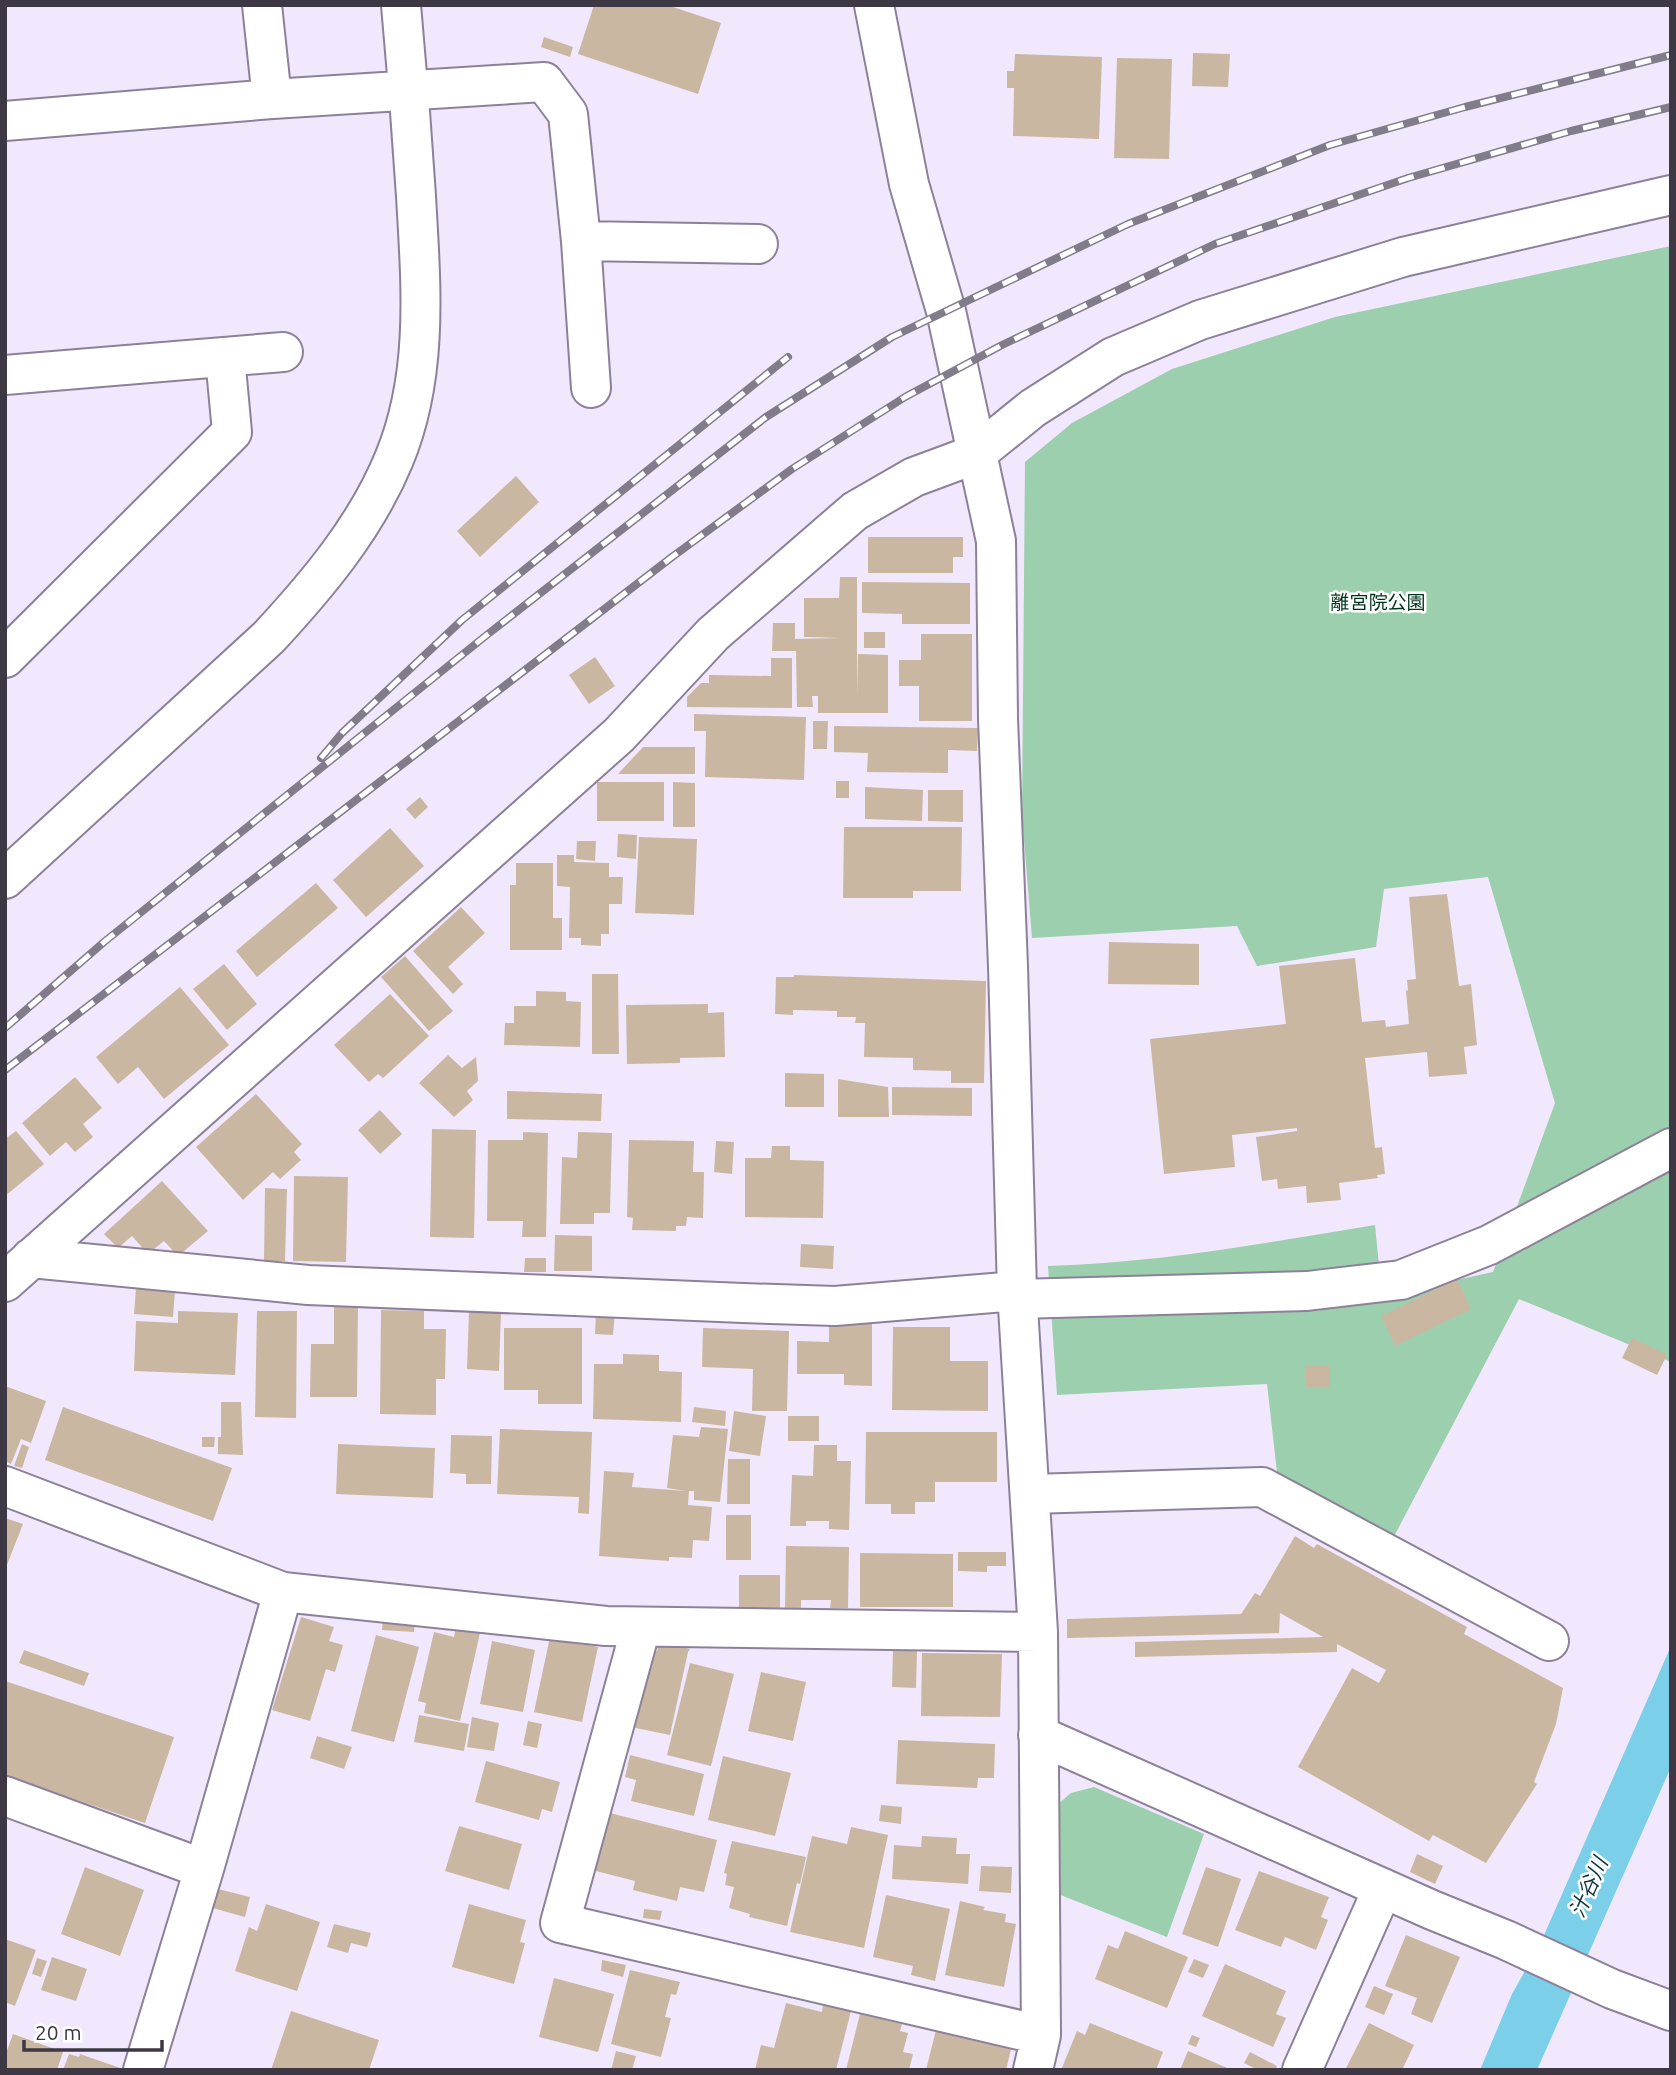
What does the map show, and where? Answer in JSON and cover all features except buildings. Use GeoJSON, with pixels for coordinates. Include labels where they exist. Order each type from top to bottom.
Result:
{"type":"FeatureCollection","features":[{"type":"Feature","properties":{"kind":"street"},"geometry":{"type":"LineString","coordinates":[[262,5],[272,99]]}},
{"type":"Feature","properties":{"kind":"street"},"geometry":{"type":"LineString","coordinates":[[5,879],[269,637],[306,597],[358,528],[394,459],[415,390],[420,341],[421,277],[401,5]]}},
{"type":"Feature","properties":{"kind":"street"},"geometry":{"type":"LineString","coordinates":[[641,1627],[560,1923],[1037,2052],[1038,1632],[1017,1295],[998,719],[996,541],[946,310],[909,184],[874,5]]}},
{"type":"Feature","properties":{"kind":"street"},"geometry":{"type":"LineString","coordinates":[[5,121],[272,99],[544,82],[568,114],[582,240],[591,388]]}},
{"type":"Feature","properties":{"kind":"street"},"geometry":{"type":"LineString","coordinates":[[18,1270],[619,735],[713,634],[855,510],[914,477],[976,454],[1033,408],[1113,357],[1200,320],[1403,257],[1671,195]]}},
{"type":"Feature","properties":{"kind":"street"},"geometry":{"type":"LineString","coordinates":[[582,240],[758,244]]}},
{"type":"Feature","properties":{"kind":"street"},"geometry":{"type":"LineString","coordinates":[[5,375],[283,352]]}},
{"type":"Feature","properties":{"kind":"street"},"geometry":{"type":"LineString","coordinates":[[5,658],[232,432],[225,357]]}},
{"type":"Feature","properties":{"kind":"street"},"geometry":{"type":"LineString","coordinates":[[18,1270],[308,1285],[835,1306],[1017,1295],[1307,1291],[1401,1280],[1489,1245],[1671,1147]]}},
{"type":"Feature","properties":{"kind":"street"},"geometry":{"type":"LineString","coordinates":[[5,1486],[283,1592],[606,1626],[1038,1632]]}},
{"type":"Feature","properties":{"kind":"street"},"geometry":{"type":"LineString","coordinates":[[1031,1494],[1262,1488],[1549,1641]]}},
{"type":"Feature","properties":{"kind":"street"},"geometry":{"type":"LineString","coordinates":[[143,2070],[283,1592]]}},
{"type":"Feature","properties":{"kind":"street"},"geometry":{"type":"LineString","coordinates":[[1038,1735],[1612,1989],[1671,2011]]}},
{"type":"Feature","properties":{"kind":"street"},"geometry":{"type":"LineString","coordinates":[[5,1796],[204,1869]]}},
{"type":"Feature","properties":{"kind":"street"},"geometry":{"type":"LineString","coordinates":[[1302,2070],[1383,1888]]}},
{"type":"Feature","properties":{"kind":"green space","name":"離宮院公園"},"geometry":{"type":"Polygon","coordinates":[[[1671,246],[1671,1362],[1519,1299],[1390,1544],[1278,1481],[1267,1384],[1057,1395],[1048,1266],[1171,1256],[1375,1225],[1382,1296],[1493,1272],[1555,1103],[1488,877],[1384,889],[1376,947],[1257,966],[1237,926],[1032,938],[1022,815],[1025,462],[1072,423],[1172,369],[1335,317],[1671,246]]]}},
{"type":"Feature","properties":{"kind":"green space"},"geometry":{"type":"Polygon","coordinates":[[[1094,1787],[1204,1834],[1167,1937],[1058,1894],[1057,1805],[1071,1793],[1094,1787]]]}},
{"type":"Feature","properties":{"kind":"water","name":"汁谷川"},"geometry":{"type":"Polygon","coordinates":[[[1671,1646],[1671,1767],[1537,2070],[1480,2070],[1512,1994],[1541,1942],[1671,1646]]]}},
{"type":"Feature","properties":{"kind":"railway"},"geometry":{"type":"LineString","coordinates":[[5,1028],[104,942],[488,634],[766,417],[892,337],[1128,224],[1330,145],[1465,107],[1671,55]]}},
{"type":"Feature","properties":{"kind":"railway"},"geometry":{"type":"LineString","coordinates":[[5,1070],[672,557],[792,469],[905,397],[1002,345],[1215,244],[1408,178],[1571,131],[1671,107]]}},
{"type":"Feature","properties":{"kind":"railway"},"geometry":{"type":"LineString","coordinates":[[321,758],[342,733],[462,620],[788,357]]}}]}
